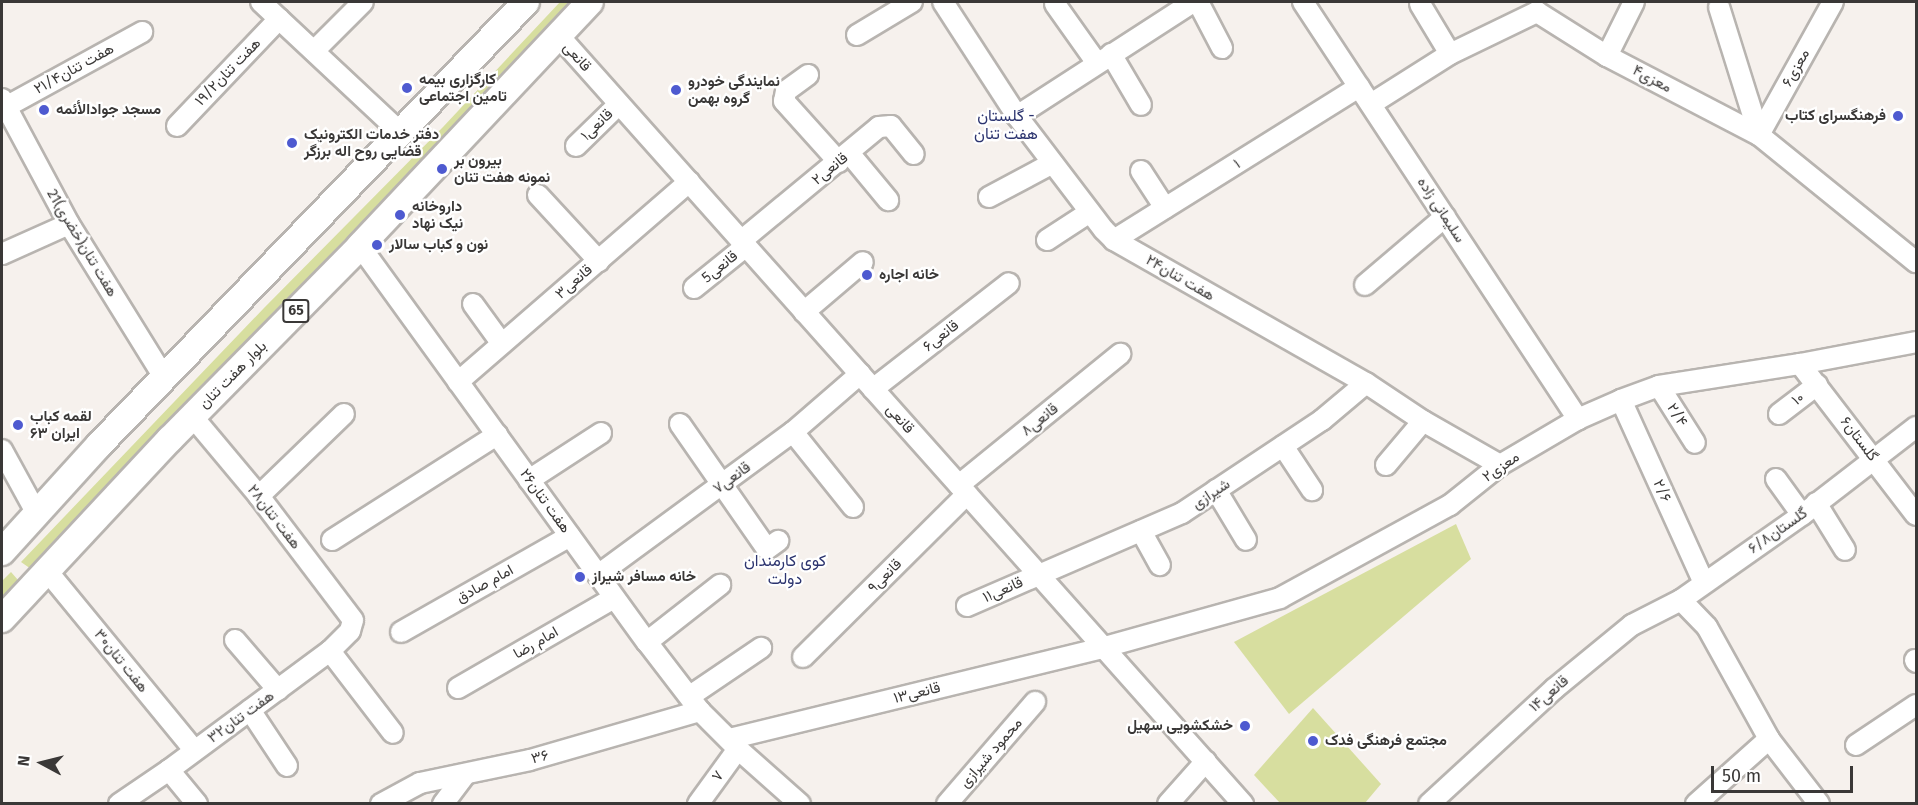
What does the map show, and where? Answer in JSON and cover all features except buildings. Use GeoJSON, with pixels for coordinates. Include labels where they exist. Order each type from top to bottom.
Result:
{"type":"FeatureCollection","features":[{"type":"Feature","properties":{"kind":"main road"},"geometry":{"type":"LineString","coordinates":[[2,552],[164,377],[526,2]]}},
{"type":"Feature","properties":{"kind":"main road","name":"بلوار هفت تنان"},"geometry":{"type":"LineString","coordinates":[[2,619],[192,416],[360,246],[590,2]]}},
{"type":"Feature","properties":{"kind":"street"},"geometry":{"type":"LineString","coordinates":[[261,2],[400,132]]}},
{"type":"Feature","properties":{"kind":"street"},"geometry":{"type":"LineString","coordinates":[[314,51],[363,2]]}},
{"type":"Feature","properties":{"kind":"street"},"geometry":{"type":"LineString","coordinates":[[857,35],[912,2]]}},
{"type":"Feature","properties":{"kind":"street","name":"هفت تنان۲۴"},"geometry":{"type":"LineString","coordinates":[[943,2],[1017,116],[1114,240],[1366,383],[1423,421],[1500,465]]}},
{"type":"Feature","properties":{"kind":"street"},"geometry":{"type":"LineString","coordinates":[[1198,2],[1222,48]]}},
{"type":"Feature","properties":{"kind":"street","name":"سلیمانی زاده"},"geometry":{"type":"LineString","coordinates":[[1303,2],[1578,419]]}},
{"type":"Feature","properties":{"kind":"street"},"geometry":{"type":"LineString","coordinates":[[1607,56],[1634,2]]}},
{"type":"Feature","properties":{"kind":"street","name":"۶معزی"},"geometry":{"type":"LineString","coordinates":[[1759,135],[1833,2]]}},
{"type":"Feature","properties":{"kind":"street"},"geometry":{"type":"LineString","coordinates":[[1055,4],[1141,105]]}},
{"type":"Feature","properties":{"kind":"street"},"geometry":{"type":"LineString","coordinates":[[1017,116],[1182,4]]}},
{"type":"Feature","properties":{"kind":"street"},"geometry":{"type":"LineString","coordinates":[[1420,4],[1450,54]]}},
{"type":"Feature","properties":{"kind":"street"},"geometry":{"type":"LineString","coordinates":[[1719,6],[1759,135]]}},
{"type":"Feature","properties":{"kind":"street","name":"۴معزی"},"geometry":{"type":"LineString","coordinates":[[1371,104],[1450,54],[1537,7],[1607,56],[1759,135],[1917,262]]}},
{"type":"Feature","properties":{"kind":"street","name":"هفت تنان۱۹/۲"},"geometry":{"type":"LineString","coordinates":[[177,126],[279,19]]}},
{"type":"Feature","properties":{"kind":"street","name":"۲۱/۴هفت تنان"},"geometry":{"type":"LineString","coordinates":[[3,105],[142,32]]}},
{"type":"Feature","properties":{"kind":"street","name":"قانعی"},"geometry":{"type":"LineString","coordinates":[[558,35],[1243,804]]}},
{"type":"Feature","properties":{"kind":"street"},"geometry":{"type":"LineString","coordinates":[[808,75],[786,91],[784,101],[888,200]]}},
{"type":"Feature","properties":{"kind":"street","name":"۱"},"geometry":{"type":"LineString","coordinates":[[1114,240],[1359,87]]}},
{"type":"Feature","properties":{"kind":"street","name":"۱قانعی"},"geometry":{"type":"LineString","coordinates":[[576,146],[619,104]]}},
{"type":"Feature","properties":{"kind":"street","name":"21هفت تنان(خضری)"},"geometry":{"type":"LineString","coordinates":[[3,105],[69,225],[164,377]]}},
{"type":"Feature","properties":{"kind":"street","name":"۲قانعی"},"geometry":{"type":"LineString","coordinates":[[743,243],[879,127],[891,126],[914,154]]}},
{"type":"Feature","properties":{"kind":"street"},"geometry":{"type":"LineString","coordinates":[[989,197],[1053,163]]}},
{"type":"Feature","properties":{"kind":"street"},"geometry":{"type":"LineString","coordinates":[[1141,171],[1165,208]]}},
{"type":"Feature","properties":{"kind":"street","name":"۳قانعی"},"geometry":{"type":"LineString","coordinates":[[458,382],[689,182]]}},
{"type":"Feature","properties":{"kind":"street"},"geometry":{"type":"LineString","coordinates":[[538,195],[599,261]]}},
{"type":"Feature","properties":{"kind":"street"},"geometry":{"type":"LineString","coordinates":[[1047,240],[1090,212]]}},
{"type":"Feature","properties":{"kind":"street"},"geometry":{"type":"LineString","coordinates":[[1365,285],[1445,217]]}},
{"type":"Feature","properties":{"kind":"street"},"geometry":{"type":"LineString","coordinates":[[2,254],[69,225]]}},
{"type":"Feature","properties":{"kind":"street","name":"5قانعی"},"geometry":{"type":"LineString","coordinates":[[694,288],[743,243]]}},
{"type":"Feature","properties":{"kind":"street","name":"هفت تنان۲۶"},"geometry":{"type":"LineString","coordinates":[[360,246],[614,598],[695,703],[734,744],[801,804]]}},
{"type":"Feature","properties":{"kind":"street"},"geometry":{"type":"LineString","coordinates":[[804,312],[863,262]]}},
{"type":"Feature","properties":{"kind":"street","name":"۶قانعی"},"geometry":{"type":"LineString","coordinates":[[873,389],[1009,283]]}},
{"type":"Feature","properties":{"kind":"street"},"geometry":{"type":"LineString","coordinates":[[473,304],[502,344]]}},
{"type":"Feature","properties":{"kind":"street","name":"۲معزی"},"geometry":{"type":"LineString","coordinates":[[1104,647],[1280,598],[1450,505],[1500,465],[1578,419],[1621,400],[1659,386],[1800,364],[1917,342]]}},
{"type":"Feature","properties":{"kind":"street","name":"۸قانعی"},"geometry":{"type":"LineString","coordinates":[[963,490],[1120,354]]}},
{"type":"Feature","properties":{"kind":"street","name":"گلستان۶"},"geometry":{"type":"LineString","coordinates":[[1800,364],[1917,515]]}},
{"type":"Feature","properties":{"kind":"street","name":"۷قانعی"},"geometry":{"type":"LineString","coordinates":[[598,575],[794,432],[860,374]]}},
{"type":"Feature","properties":{"kind":"street","name":"شیرازی"},"geometry":{"type":"LineString","coordinates":[[1038,574],[1182,513],[1322,420],[1366,383]]}},
{"type":"Feature","properties":{"kind":"street","name":"۱۰"},"geometry":{"type":"LineString","coordinates":[[1779,414],[1817,385]]}},
{"type":"Feature","properties":{"kind":"street","name":"۲/۴"},"geometry":{"type":"LineString","coordinates":[[1659,386],[1695,443]]}},
{"type":"Feature","properties":{"kind":"street","name":"۲/۶"},"geometry":{"type":"LineString","coordinates":[[1621,400],[1704,583]]}},
{"type":"Feature","properties":{"kind":"street"},"geometry":{"type":"LineString","coordinates":[[259,496],[344,414]]}},
{"type":"Feature","properties":{"kind":"street","name":"هفت تنان۲۸"},"geometry":{"type":"LineString","coordinates":[[192,416],[259,496],[353,620]]}},
{"type":"Feature","properties":{"kind":"street"},"geometry":{"type":"LineString","coordinates":[[1386,465],[1423,421]]}},
{"type":"Feature","properties":{"kind":"street"},"geometry":{"type":"LineString","coordinates":[[680,424],[720,486],[767,549],[778,541]]}},
{"type":"Feature","properties":{"kind":"street","name":"۶/۸گلستان"},"geometry":{"type":"LineString","coordinates":[[1681,600],[1809,509],[1917,427]]}},
{"type":"Feature","properties":{"kind":"street"},"geometry":{"type":"LineString","coordinates":[[794,432],[853,507]]}},
{"type":"Feature","properties":{"kind":"street"},"geometry":{"type":"LineString","coordinates":[[529,480],[601,434]]}},
{"type":"Feature","properties":{"kind":"street"},"geometry":{"type":"LineString","coordinates":[[332,540],[496,435]]}},
{"type":"Feature","properties":{"kind":"street"},"geometry":{"type":"LineString","coordinates":[[1283,446],[1312,490]]}},
{"type":"Feature","properties":{"kind":"street"},"geometry":{"type":"LineString","coordinates":[[2,450],[37,514]]}},
{"type":"Feature","properties":{"kind":"street"},"geometry":{"type":"LineString","coordinates":[[1776,479],[1809,509],[1845,550]]}},
{"type":"Feature","properties":{"kind":"street","name":"۹قانعی"},"geometry":{"type":"LineString","coordinates":[[802,657],[963,490]]}},
{"type":"Feature","properties":{"kind":"street"},"geometry":{"type":"LineString","coordinates":[[1216,490],[1246,540]]}},
{"type":"Feature","properties":{"kind":"street"},"geometry":{"type":"LineString","coordinates":[[1141,531],[1160,565]]}},
{"type":"Feature","properties":{"kind":"street","name":"امام صادق"},"geometry":{"type":"LineString","coordinates":[[401,632],[570,536]]}},
{"type":"Feature","properties":{"kind":"street","name":"هفت تنان۳۰"},"geometry":{"type":"LineString","coordinates":[[48,572],[194,750]]}},
{"type":"Feature","properties":{"kind":"street","name":"۱۱قانعی"},"geometry":{"type":"LineString","coordinates":[[968,606],[1038,574]]}},
{"type":"Feature","properties":{"kind":"street"},"geometry":{"type":"LineString","coordinates":[[647,642],[720,585]]}},
{"type":"Feature","properties":{"kind":"street","name":"امام رضا"},"geometry":{"type":"LineString","coordinates":[[458,688],[614,598]]}},
{"type":"Feature","properties":{"kind":"street"},"geometry":{"type":"LineString","coordinates":[[1681,600],[1707,627],[1769,740],[1819,804]]}},
{"type":"Feature","properties":{"kind":"street","name":"۱۴قانعی"},"geometry":{"type":"LineString","coordinates":[[1429,804],[1554,688],[1632,625],[1681,600]]}},
{"type":"Feature","properties":{"kind":"street","name":"هفت تنان۳۲"},"geometry":{"type":"LineString","coordinates":[[119,804],[169,770],[330,651],[350,631],[353,620]]}},
{"type":"Feature","properties":{"kind":"street"},"geometry":{"type":"LineString","coordinates":[[235,640],[278,690]]}},
{"type":"Feature","properties":{"kind":"street","name":"۱۳قانعی"},"geometry":{"type":"LineString","coordinates":[[734,744],[1104,647]]}},
{"type":"Feature","properties":{"kind":"street","name":"۳۶"},"geometry":{"type":"LineString","coordinates":[[381,804],[420,783],[530,760],[695,703],[762,648]]}},
{"type":"Feature","properties":{"kind":"street"},"geometry":{"type":"LineString","coordinates":[[330,651],[393,734]]}},
{"type":"Feature","properties":{"kind":"street","name":"محمود شیرازی"},"geometry":{"type":"LineString","coordinates":[[946,804],[1035,702]]}},
{"type":"Feature","properties":{"kind":"street"},"geometry":{"type":"LineString","coordinates":[[1856,745],[1917,705]]}},
{"type":"Feature","properties":{"kind":"street"},"geometry":{"type":"LineString","coordinates":[[250,710],[287,766]]}},
{"type":"Feature","properties":{"kind":"street"},"geometry":{"type":"LineString","coordinates":[[1696,804],[1769,740]]}},
{"type":"Feature","properties":{"kind":"street","name":"۷"},"geometry":{"type":"LineString","coordinates":[[698,804],[734,744]]}},
{"type":"Feature","properties":{"kind":"street"},"geometry":{"type":"LineString","coordinates":[[1168,804],[1206,761]]}},
{"type":"Feature","properties":{"kind":"street"},"geometry":{"type":"LineString","coordinates":[[169,770],[197,804]]}},
{"type":"Feature","properties":{"kind":"street"},"geometry":{"type":"LineString","coordinates":[[443,804],[465,775]]}},
{"type":"Feature","properties":{"kind":"green space"},"geometry":{"type":"Polygon","coordinates":[[[560,2],[575,2],[368,218],[213,374],[31,569],[21,562],[264,308],[443,127],[560,2]]]}},
{"type":"Feature","properties":{"kind":"green space"},"geometry":{"type":"Polygon","coordinates":[[[1456,524],[1471,559],[1289,714],[1234,642],[1456,524]]]}},
{"type":"Feature","properties":{"kind":"green space"},"geometry":{"type":"Polygon","coordinates":[[[11,572],[18,580],[2,597],[2,581],[11,572]]]}},
{"type":"Feature","properties":{"kind":"green space","name":"مجتمع فرهنگی فدک"},"geometry":{"type":"Polygon","coordinates":[[[1313,708],[1381,784],[1365,803],[1280,803],[1254,775],[1313,708]]]}},
{"type":"Feature","properties":{"kind":"place","name":"کارگزاری بیمه تامین اجتماعی"},"geometry":{"type":"Point","coordinates":[407,88]}},
{"type":"Feature","properties":{"kind":"place","name":"نمایندگی خودرو گروه بهمن"},"geometry":{"type":"Point","coordinates":[676,90]}},
{"type":"Feature","properties":{"kind":"place","name":"مسجد جوادالأئمه"},"geometry":{"type":"Point","coordinates":[44,110]}},
{"type":"Feature","properties":{"kind":"place","name":"فرهنگسرای کتاب"},"geometry":{"type":"Point","coordinates":[1898,116]}},
{"type":"Feature","properties":{"kind":"place","name":"دفتر خدمات الکترونیک قضایی روح اله برزگر"},"geometry":{"type":"Point","coordinates":[292,143]}},
{"type":"Feature","properties":{"kind":"place","name":"بیرون بر نمونه هفت تنان"},"geometry":{"type":"Point","coordinates":[442,169]}},
{"type":"Feature","properties":{"kind":"place","name":"داروخانه نیک نهاد"},"geometry":{"type":"Point","coordinates":[400,215]}},
{"type":"Feature","properties":{"kind":"place","name":"نون و کباب سالار"},"geometry":{"type":"Point","coordinates":[377,245]}},
{"type":"Feature","properties":{"kind":"place","name":"خانه اجاره"},"geometry":{"type":"Point","coordinates":[867,275]}},
{"type":"Feature","properties":{"kind":"place","name":"لقمه کباب ایران ۶۳"},"geometry":{"type":"Point","coordinates":[18,425]}},
{"type":"Feature","properties":{"kind":"place","name":"خانه مسافر شیراز"},"geometry":{"type":"Point","coordinates":[580,577]}},
{"type":"Feature","properties":{"kind":"place","name":"خشکشویی سهیل"},"geometry":{"type":"Point","coordinates":[1245,726]}},
{"type":"Feature","properties":{"kind":"place","name":"مجتمع فرهنگی فدک"},"geometry":{"type":"Point","coordinates":[1313,741]}},
{"type":"Feature","properties":{"kind":"district","name":"گلستان - هفت تنان"},"geometry":{"type":"Point","coordinates":[1006,125]}},
{"type":"Feature","properties":{"kind":"district","name":"کوی کارمندان دولت"},"geometry":{"type":"Point","coordinates":[785,570]}}]}
